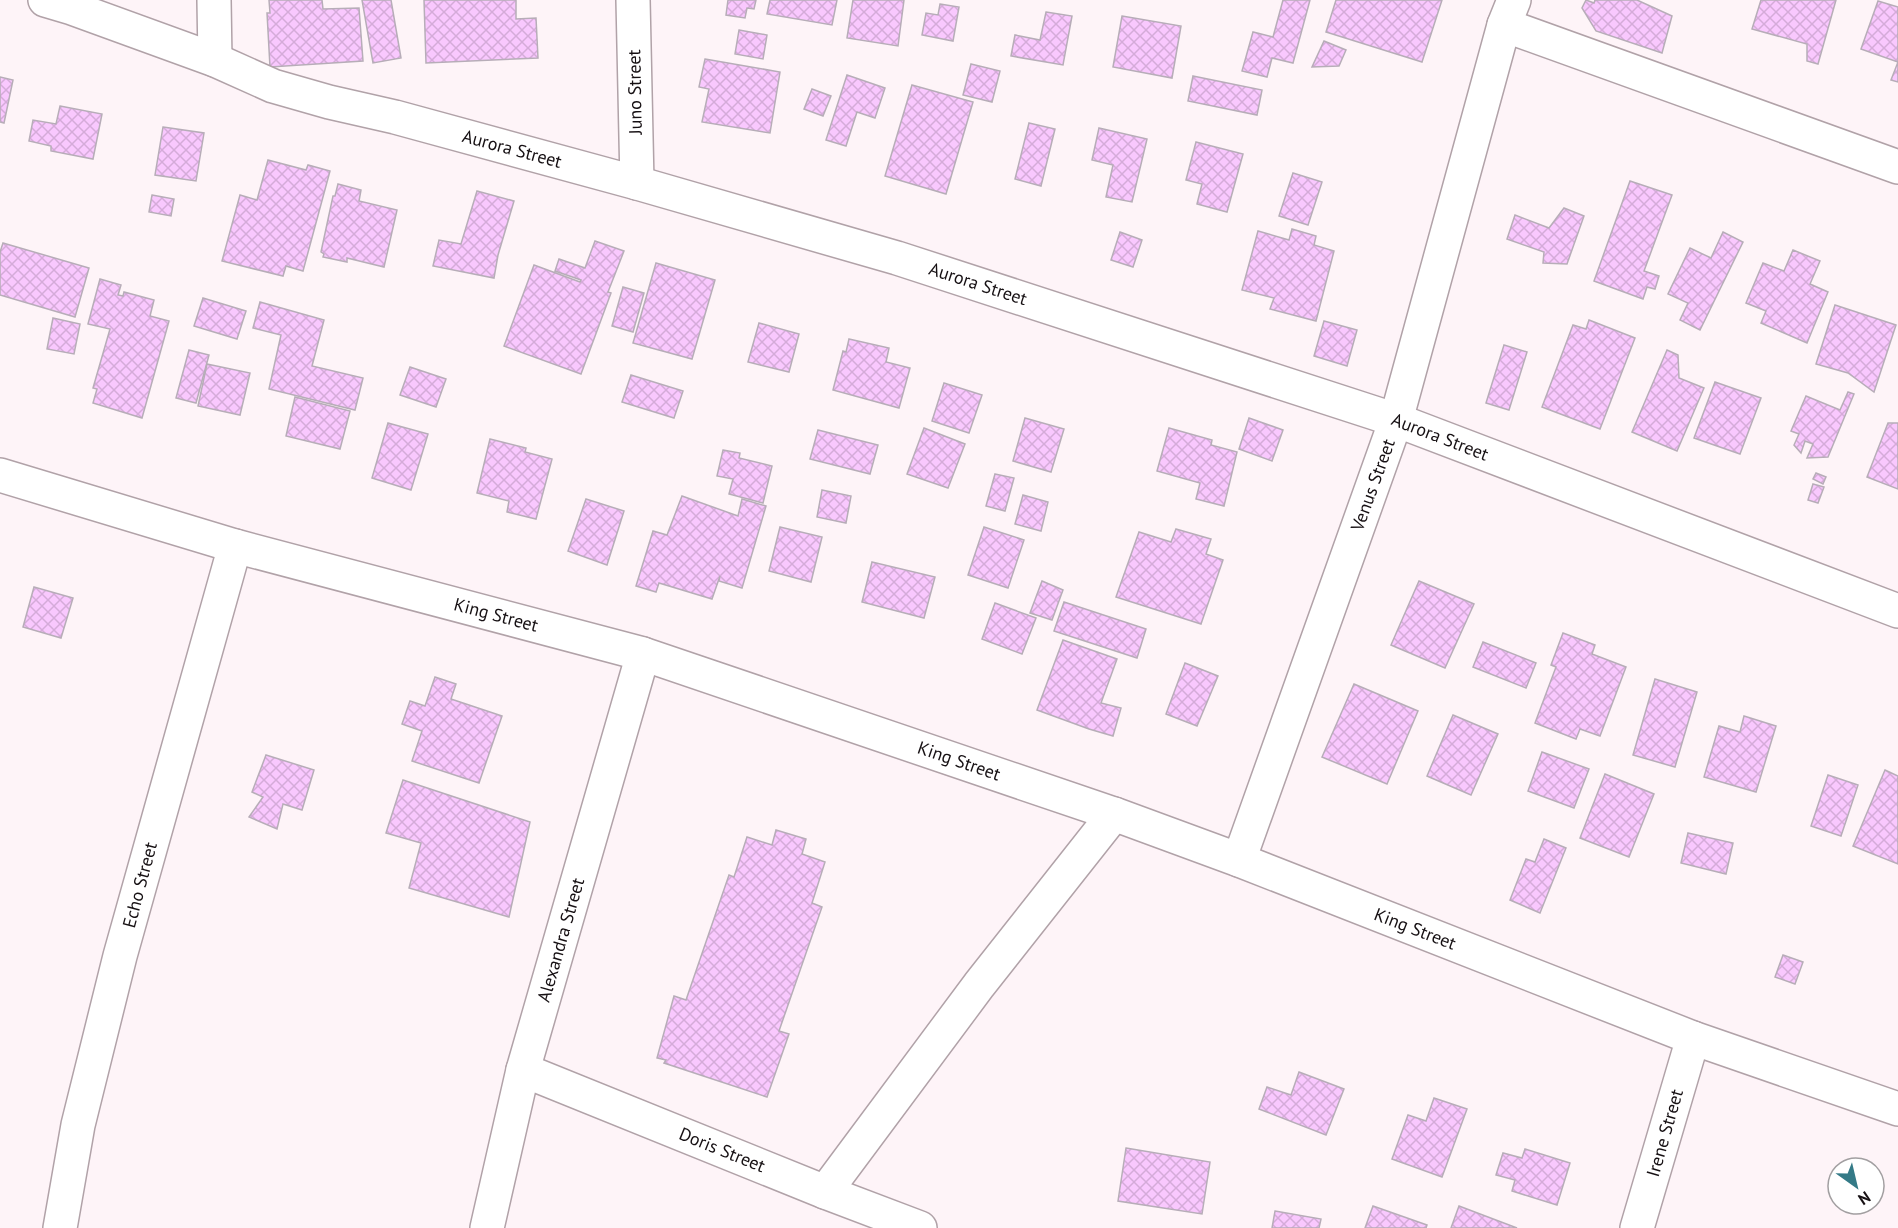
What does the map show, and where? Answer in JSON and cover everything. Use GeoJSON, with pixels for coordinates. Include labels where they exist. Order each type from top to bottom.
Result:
{"type":"FeatureCollection","features":[{"type":"Feature","properties":{"kind":"street","name":"Aurora Street"},"geometry":{"type":"LineString","coordinates":[[45,0],[215,60],[273,86],[637,183],[897,258],[1396,420],[1898,612]]}},
{"type":"Feature","properties":{"kind":"street"},"geometry":{"type":"LineString","coordinates":[[214,0],[215,60]]}},
{"type":"Feature","properties":{"kind":"street","name":"Juno Street"},"geometry":{"type":"LineString","coordinates":[[633,0],[637,183]]}},
{"type":"Feature","properties":{"kind":"street"},"geometry":{"type":"LineString","coordinates":[[1509,12],[1898,167]]}},
{"type":"Feature","properties":{"kind":"street","name":"Venus Street"},"geometry":{"type":"LineString","coordinates":[[1239,860],[1396,420],[1509,12]]}},
{"type":"Feature","properties":{"kind":"street","name":"King Street"},"geometry":{"type":"LineString","coordinates":[[0,475],[235,546],[643,654],[1114,814],[1239,860],[1693,1038],[1898,1109]]}},
{"type":"Feature","properties":{"kind":"street","name":"Echo Street"},"geometry":{"type":"LineString","coordinates":[[60,1228],[78,1125],[120,956],[235,546]]}},
{"type":"Feature","properties":{"kind":"street","name":"Alexandra Street"},"geometry":{"type":"LineString","coordinates":[[487,1228],[524,1070],[643,654]]}},
{"type":"Feature","properties":{"kind":"street"},"geometry":{"type":"LineString","coordinates":[[825,1192],[979,985],[1114,814]]}},
{"type":"Feature","properties":{"kind":"street","name":"Irene Street"},"geometry":{"type":"LineString","coordinates":[[1637,1228],[1693,1038]]}},
{"type":"Feature","properties":{"kind":"street","name":"Doris Street"},"geometry":{"type":"LineString","coordinates":[[524,1070],[920,1228]]}},
{"type":"Feature","properties":{"kind":"building"},"geometry":{"type":"Polygon","coordinates":[[[269,0],[322,0],[323,9],[359,8],[363,61],[270,67],[267,13],[270,13],[269,0]]]}},
{"type":"Feature","properties":{"kind":"building"},"geometry":{"type":"Polygon","coordinates":[[[362,0],[391,0],[401,58],[373,63],[362,0]]]}},
{"type":"Feature","properties":{"kind":"building"},"geometry":{"type":"Polygon","coordinates":[[[424,0],[516,0],[516,19],[536,18],[538,58],[426,63],[424,0]]]}},
{"type":"Feature","properties":{"kind":"building"},"geometry":{"type":"Polygon","coordinates":[[[728,0],[756,0],[754,9],[747,8],[745,18],[726,15],[728,0]]]}},
{"type":"Feature","properties":{"kind":"building"},"geometry":{"type":"Polygon","coordinates":[[[770,0],[837,0],[832,25],[767,14],[770,0]]]}},
{"type":"Feature","properties":{"kind":"building"},"geometry":{"type":"Polygon","coordinates":[[[853,0],[904,0],[898,46],[847,38],[853,0]]]}},
{"type":"Feature","properties":{"kind":"building"},"geometry":{"type":"Polygon","coordinates":[[[1283,0],[1310,0],[1293,63],[1272,58],[1267,77],[1242,71],[1253,32],[1273,37],[1283,0]]]}},
{"type":"Feature","properties":{"kind":"building"},"geometry":{"type":"Polygon","coordinates":[[[1336,0],[1442,0],[1422,62],[1326,32],[1336,0]]]}},
{"type":"Feature","properties":{"kind":"building"},"geometry":{"type":"Polygon","coordinates":[[[1586,0],[1594,3],[1595,0],[1637,0],[1672,16],[1662,53],[1596,31],[1582,8],[1586,0]]]}},
{"type":"Feature","properties":{"kind":"building"},"geometry":{"type":"Polygon","coordinates":[[[1761,0],[1836,0],[1818,64],[1807,61],[1807,44],[1752,29],[1761,0]]]}},
{"type":"Feature","properties":{"kind":"building"},"geometry":{"type":"Polygon","coordinates":[[[1878,1],[1898,7],[1898,62],[1861,49],[1878,1]]]}},
{"type":"Feature","properties":{"kind":"building"},"geometry":{"type":"Polygon","coordinates":[[[940,4],[959,7],[953,41],[922,35],[926,13],[938,15],[940,4]]]}},
{"type":"Feature","properties":{"kind":"building"},"geometry":{"type":"Polygon","coordinates":[[[1046,12],[1072,16],[1063,65],[1011,56],[1015,35],[1040,40],[1046,12]]]}},
{"type":"Feature","properties":{"kind":"building"},"geometry":{"type":"Polygon","coordinates":[[[1122,16],[1181,26],[1172,78],[1113,67],[1122,16]]]}},
{"type":"Feature","properties":{"kind":"building"},"geometry":{"type":"Polygon","coordinates":[[[739,30],[767,35],[763,59],[735,54],[739,30]]]}},
{"type":"Feature","properties":{"kind":"building"},"geometry":{"type":"Polygon","coordinates":[[[1324,41],[1346,50],[1339,66],[1312,67],[1324,41]]]}},
{"type":"Feature","properties":{"kind":"building"},"geometry":{"type":"Polygon","coordinates":[[[705,59],[780,72],[770,133],[702,122],[709,89],[699,87],[705,59]]]}},
{"type":"Feature","properties":{"kind":"building"},"geometry":{"type":"Polygon","coordinates":[[[1898,62],[1898,82],[1891,80],[1898,62]]]}},
{"type":"Feature","properties":{"kind":"building"},"geometry":{"type":"Polygon","coordinates":[[[971,64],[1000,71],[992,102],[963,95],[971,64]]]}},
{"type":"Feature","properties":{"kind":"building"},"geometry":{"type":"Polygon","coordinates":[[[847,75],[885,88],[875,118],[857,112],[846,146],[826,140],[847,75]]]}},
{"type":"Feature","properties":{"kind":"building"},"geometry":{"type":"Polygon","coordinates":[[[1193,76],[1262,90],[1257,115],[1188,101],[1193,76]]]}},
{"type":"Feature","properties":{"kind":"building"},"geometry":{"type":"Polygon","coordinates":[[[0,77],[13,80],[4,123],[0,122],[0,77]]]}},
{"type":"Feature","properties":{"kind":"building"},"geometry":{"type":"Polygon","coordinates":[[[912,85],[973,102],[946,194],[885,176],[912,85]]]}},
{"type":"Feature","properties":{"kind":"building"},"geometry":{"type":"Polygon","coordinates":[[[812,89],[831,96],[823,116],[804,109],[812,89]]]}},
{"type":"Feature","properties":{"kind":"building"},"geometry":{"type":"Polygon","coordinates":[[[60,106],[102,114],[93,159],[51,151],[51,146],[29,141],[33,120],[56,124],[60,106]]]}},
{"type":"Feature","properties":{"kind":"building"},"geometry":{"type":"Polygon","coordinates":[[[1029,123],[1055,129],[1041,186],[1015,179],[1029,123]]]}},
{"type":"Feature","properties":{"kind":"building"},"geometry":{"type":"Polygon","coordinates":[[[163,127],[204,133],[196,181],[155,175],[163,127]]]}},
{"type":"Feature","properties":{"kind":"building"},"geometry":{"type":"Polygon","coordinates":[[[1099,128],[1147,139],[1132,202],[1106,197],[1113,165],[1092,160],[1099,128]]]}},
{"type":"Feature","properties":{"kind":"building"},"geometry":{"type":"Polygon","coordinates":[[[1196,142],[1243,154],[1227,212],[1197,204],[1202,184],[1186,180],[1196,142]]]}},
{"type":"Feature","properties":{"kind":"building"},"geometry":{"type":"Polygon","coordinates":[[[268,160],[306,170],[308,165],[330,171],[303,271],[286,266],[283,276],[222,261],[240,195],[257,200],[268,160]]]}},
{"type":"Feature","properties":{"kind":"building"},"geometry":{"type":"Polygon","coordinates":[[[1293,173],[1322,182],[1308,225],[1279,216],[1293,173]]]}},
{"type":"Feature","properties":{"kind":"building"},"geometry":{"type":"Polygon","coordinates":[[[1630,181],[1672,195],[1644,271],[1659,276],[1655,289],[1647,287],[1643,299],[1594,281],[1630,181]]]}},
{"type":"Feature","properties":{"kind":"building"},"geometry":{"type":"Polygon","coordinates":[[[338,184],[361,190],[359,201],[397,210],[384,267],[347,258],[347,262],[323,257],[324,254],[321,252],[333,196],[335,196],[338,184]]]}},
{"type":"Feature","properties":{"kind":"building"},"geometry":{"type":"Polygon","coordinates":[[[477,191],[514,201],[498,255],[494,278],[433,266],[439,240],[461,244],[477,191]]]}},
{"type":"Feature","properties":{"kind":"building"},"geometry":{"type":"Polygon","coordinates":[[[152,195],[174,199],[171,216],[149,212],[152,195]]]}},
{"type":"Feature","properties":{"kind":"building"},"geometry":{"type":"Polygon","coordinates":[[[1564,208],[1584,216],[1567,264],[1543,263],[1544,252],[1507,239],[1515,215],[1549,228],[1564,208]]]}},
{"type":"Feature","properties":{"kind":"building"},"geometry":{"type":"Polygon","coordinates":[[[1292,229],[1316,236],[1314,245],[1334,251],[1316,321],[1270,309],[1274,298],[1242,290],[1258,231],[1289,240],[1292,229]]]}},
{"type":"Feature","properties":{"kind":"building"},"geometry":{"type":"Polygon","coordinates":[[[1120,232],[1142,240],[1133,267],[1111,260],[1120,232]]]}},
{"type":"Feature","properties":{"kind":"building"},"geometry":{"type":"Polygon","coordinates":[[[1723,232],[1743,242],[1700,330],[1680,320],[1688,303],[1668,294],[1690,248],[1711,258],[1723,232]]]}},
{"type":"Feature","properties":{"kind":"building"},"geometry":{"type":"Polygon","coordinates":[[[595,241],[624,251],[581,374],[504,346],[534,265],[580,282],[581,280],[555,271],[559,259],[585,268],[595,241]]]}},
{"type":"Feature","properties":{"kind":"building"},"geometry":{"type":"Polygon","coordinates":[[[3,243],[89,268],[75,317],[0,295],[0,252],[3,243]]]}},
{"type":"Feature","properties":{"kind":"building"},"geometry":{"type":"Polygon","coordinates":[[[1793,250],[1820,261],[1810,284],[1828,292],[1807,343],[1761,323],[1766,311],[1746,303],[1763,263],[1784,271],[1793,250]]]}},
{"type":"Feature","properties":{"kind":"building"},"geometry":{"type":"Polygon","coordinates":[[[656,263],[715,280],[692,359],[633,343],[656,263]]]}},
{"type":"Feature","properties":{"kind":"building"},"geometry":{"type":"Polygon","coordinates":[[[100,279],[121,285],[118,295],[123,296],[124,292],[154,300],[150,316],[169,321],[142,418],[93,403],[97,389],[93,388],[110,329],[88,324],[100,279]]]}},
{"type":"Feature","properties":{"kind":"building"},"geometry":{"type":"Polygon","coordinates":[[[623,287],[644,293],[633,332],[612,326],[623,287]]]}},
{"type":"Feature","properties":{"kind":"building"},"geometry":{"type":"Polygon","coordinates":[[[203,298],[246,311],[237,339],[194,326],[203,298]]]}},
{"type":"Feature","properties":{"kind":"building"},"geometry":{"type":"Polygon","coordinates":[[[260,302],[324,320],[312,366],[363,378],[355,410],[269,389],[281,335],[253,328],[260,302]]]}},
{"type":"Feature","properties":{"kind":"building"},"geometry":{"type":"Polygon","coordinates":[[[1835,305],[1896,325],[1874,392],[1848,373],[1816,364],[1835,305]]]}},
{"type":"Feature","properties":{"kind":"building"},"geometry":{"type":"Polygon","coordinates":[[[53,318],[80,324],[74,354],[47,349],[53,318]]]}},
{"type":"Feature","properties":{"kind":"building"},"geometry":{"type":"Polygon","coordinates":[[[1589,320],[1635,338],[1600,429],[1542,407],[1573,325],[1586,329],[1589,320]]]}},
{"type":"Feature","properties":{"kind":"building"},"geometry":{"type":"Polygon","coordinates":[[[1324,321],[1357,330],[1347,366],[1314,356],[1324,321]]]}},
{"type":"Feature","properties":{"kind":"building"},"geometry":{"type":"Polygon","coordinates":[[[759,323],[799,334],[789,372],[748,362],[759,323]]]}},
{"type":"Feature","properties":{"kind":"building"},"geometry":{"type":"Polygon","coordinates":[[[849,339],[889,348],[886,362],[910,368],[899,408],[833,390],[843,351],[846,352],[849,339]]]}},
{"type":"Feature","properties":{"kind":"building"},"geometry":{"type":"Polygon","coordinates":[[[1504,345],[1527,352],[1509,410],[1486,403],[1504,345]]]}},
{"type":"Feature","properties":{"kind":"building"},"geometry":{"type":"Polygon","coordinates":[[[189,350],[209,355],[196,403],[176,398],[189,350]]]}},
{"type":"Feature","properties":{"kind":"building"},"geometry":{"type":"Polygon","coordinates":[[[1667,350],[1678,355],[1679,378],[1704,388],[1677,451],[1632,432],[1667,350]]]}},
{"type":"Feature","properties":{"kind":"building"},"geometry":{"type":"Polygon","coordinates":[[[207,364],[250,373],[240,415],[198,406],[207,364]]]}},
{"type":"Feature","properties":{"kind":"building"},"geometry":{"type":"Polygon","coordinates":[[[410,367],[446,379],[436,407],[400,395],[410,367]]]}},
{"type":"Feature","properties":{"kind":"building"},"geometry":{"type":"Polygon","coordinates":[[[631,375],[683,391],[674,418],[622,402],[631,375]]]}},
{"type":"Feature","properties":{"kind":"building"},"geometry":{"type":"Polygon","coordinates":[[[1715,382],[1761,398],[1740,454],[1694,438],[1715,382]]]}},
{"type":"Feature","properties":{"kind":"building"},"geometry":{"type":"Polygon","coordinates":[[[944,383],[982,395],[969,433],[932,421],[944,383]]]}},
{"type":"Feature","properties":{"kind":"building"},"geometry":{"type":"Polygon","coordinates":[[[1848,392],[1854,394],[1828,457],[1807,458],[1813,444],[1805,441],[1801,453],[1794,445],[1799,434],[1791,431],[1806,396],[1840,410],[1848,392]]]}},
{"type":"Feature","properties":{"kind":"building"},"geometry":{"type":"Polygon","coordinates":[[[295,397],[350,411],[340,449],[286,436],[295,397]]]}},
{"type":"Feature","properties":{"kind":"building"},"geometry":{"type":"Polygon","coordinates":[[[1025,418],[1064,429],[1051,472],[1013,461],[1025,418]]]}},
{"type":"Feature","properties":{"kind":"building"},"geometry":{"type":"Polygon","coordinates":[[[1249,418],[1283,430],[1272,461],[1239,449],[1249,418]]]}},
{"type":"Feature","properties":{"kind":"building"},"geometry":{"type":"Polygon","coordinates":[[[388,423],[428,434],[411,490],[372,478],[388,423]]]}},
{"type":"Feature","properties":{"kind":"building"},"geometry":{"type":"Polygon","coordinates":[[[1888,423],[1898,423],[1898,489],[1867,477],[1888,423]]]}},
{"type":"Feature","properties":{"kind":"building"},"geometry":{"type":"Polygon","coordinates":[[[924,428],[965,444],[948,488],[907,474],[924,428]]]}},
{"type":"Feature","properties":{"kind":"building"},"geometry":{"type":"Polygon","coordinates":[[[1169,428],[1212,440],[1211,445],[1237,452],[1224,506],[1196,499],[1200,483],[1157,471],[1169,428]]]}},
{"type":"Feature","properties":{"kind":"building"},"geometry":{"type":"Polygon","coordinates":[[[818,430],[878,445],[870,474],[810,459],[818,430]]]}},
{"type":"Feature","properties":{"kind":"building"},"geometry":{"type":"Polygon","coordinates":[[[490,439],[526,448],[525,452],[552,459],[536,519],[507,512],[509,501],[477,493],[490,439]]]}},
{"type":"Feature","properties":{"kind":"building"},"geometry":{"type":"Polygon","coordinates":[[[723,450],[740,453],[739,458],[772,466],[763,503],[729,494],[733,479],[717,476],[723,450]]]}},
{"type":"Feature","properties":{"kind":"building"},"geometry":{"type":"Polygon","coordinates":[[[1816,473],[1826,477],[1823,484],[1813,479],[1816,473]]]}},
{"type":"Feature","properties":{"kind":"building"},"geometry":{"type":"Polygon","coordinates":[[[995,474],[1014,478],[1005,511],[986,506],[995,474]]]}},
{"type":"Feature","properties":{"kind":"building"},"geometry":{"type":"Polygon","coordinates":[[[1813,484],[1824,487],[1818,503],[1808,500],[1813,484]]]}},
{"type":"Feature","properties":{"kind":"building"},"geometry":{"type":"Polygon","coordinates":[[[822,490],[851,496],[846,523],[817,517],[822,490]]]}},
{"type":"Feature","properties":{"kind":"building"},"geometry":{"type":"Polygon","coordinates":[[[1023,495],[1048,502],[1041,531],[1015,524],[1023,495]]]}},
{"type":"Feature","properties":{"kind":"building"},"geometry":{"type":"Polygon","coordinates":[[[682,496],[738,516],[742,499],[766,506],[742,588],[719,581],[720,576],[712,599],[659,583],[656,592],[636,586],[653,531],[667,535],[682,496]]]}},
{"type":"Feature","properties":{"kind":"building"},"geometry":{"type":"Polygon","coordinates":[[[586,499],[624,511],[607,565],[568,551],[586,499]]]}},
{"type":"Feature","properties":{"kind":"building"},"geometry":{"type":"Polygon","coordinates":[[[780,527],[822,537],[811,582],[769,571],[780,527]]]}},
{"type":"Feature","properties":{"kind":"building"},"geometry":{"type":"Polygon","coordinates":[[[984,527],[1024,540],[1008,588],[968,575],[984,527]]]}},
{"type":"Feature","properties":{"kind":"building"},"geometry":{"type":"Polygon","coordinates":[[[1176,529],[1211,539],[1206,554],[1223,560],[1201,624],[1116,597],[1139,532],[1171,542],[1176,529]]]}},
{"type":"Feature","properties":{"kind":"building"},"geometry":{"type":"Polygon","coordinates":[[[872,562],[935,577],[924,618],[862,602],[872,562]]]}},
{"type":"Feature","properties":{"kind":"building"},"geometry":{"type":"Polygon","coordinates":[[[1042,581],[1063,590],[1052,620],[1030,613],[1042,581]]]}},
{"type":"Feature","properties":{"kind":"building"},"geometry":{"type":"Polygon","coordinates":[[[1419,581],[1474,604],[1445,668],[1391,645],[1419,581]]]}},
{"type":"Feature","properties":{"kind":"building"},"geometry":{"type":"Polygon","coordinates":[[[34,587],[73,598],[61,638],[23,627],[34,587]]]}},
{"type":"Feature","properties":{"kind":"building"},"geometry":{"type":"Polygon","coordinates":[[[1064,602],[1146,629],[1137,658],[1054,631],[1064,602]]]}},
{"type":"Feature","properties":{"kind":"building"},"geometry":{"type":"Polygon","coordinates":[[[995,603],[1036,618],[1022,654],[982,639],[995,603]]]}},
{"type":"Feature","properties":{"kind":"building"},"geometry":{"type":"Polygon","coordinates":[[[1563,633],[1595,645],[1592,654],[1626,667],[1600,736],[1580,729],[1576,739],[1535,723],[1556,667],[1551,665],[1563,633]]]}},
{"type":"Feature","properties":{"kind":"building"},"geometry":{"type":"Polygon","coordinates":[[[1063,640],[1117,659],[1101,703],[1121,708],[1113,736],[1037,710],[1063,640]]]}},
{"type":"Feature","properties":{"kind":"building"},"geometry":{"type":"Polygon","coordinates":[[[1483,642],[1536,663],[1526,688],[1473,667],[1483,642]]]}},
{"type":"Feature","properties":{"kind":"building"},"geometry":{"type":"Polygon","coordinates":[[[1185,663],[1218,676],[1197,726],[1166,714],[1185,663]]]}},
{"type":"Feature","properties":{"kind":"building"},"geometry":{"type":"Polygon","coordinates":[[[435,677],[456,684],[451,699],[502,716],[479,783],[412,761],[422,731],[402,724],[410,701],[425,706],[435,677]]]}},
{"type":"Feature","properties":{"kind":"building"},"geometry":{"type":"Polygon","coordinates":[[[1655,679],[1697,692],[1675,767],[1633,755],[1655,679]]]}},
{"type":"Feature","properties":{"kind":"building"},"geometry":{"type":"Polygon","coordinates":[[[1354,684],[1418,711],[1387,784],[1322,757],[1354,684]]]}},
{"type":"Feature","properties":{"kind":"building"},"geometry":{"type":"Polygon","coordinates":[[[1453,715],[1498,734],[1471,795],[1427,776],[1453,715]]]}},
{"type":"Feature","properties":{"kind":"building"},"geometry":{"type":"Polygon","coordinates":[[[1744,716],[1776,726],[1756,792],[1704,777],[1719,726],[1740,732],[1744,716]]]}},
{"type":"Feature","properties":{"kind":"building"},"geometry":{"type":"Polygon","coordinates":[[[1542,752],[1589,769],[1574,808],[1528,791],[1542,752]]]}},
{"type":"Feature","properties":{"kind":"building"},"geometry":{"type":"Polygon","coordinates":[[[266,755],[314,770],[302,810],[283,804],[277,829],[249,817],[263,797],[252,792],[266,755]]]}},
{"type":"Feature","properties":{"kind":"building"},"geometry":{"type":"Polygon","coordinates":[[[1885,770],[1898,776],[1898,864],[1853,846],[1885,770]]]}},
{"type":"Feature","properties":{"kind":"building"},"geometry":{"type":"Polygon","coordinates":[[[1605,774],[1654,794],[1629,857],[1580,838],[1605,774]]]}},
{"type":"Feature","properties":{"kind":"building"},"geometry":{"type":"Polygon","coordinates":[[[1828,775],[1858,785],[1841,836],[1811,826],[1828,775]]]}},
{"type":"Feature","properties":{"kind":"building"},"geometry":{"type":"Polygon","coordinates":[[[403,780],[530,822],[509,917],[409,888],[421,843],[386,833],[403,780]]]}},
{"type":"Feature","properties":{"kind":"building"},"geometry":{"type":"Polygon","coordinates":[[[776,830],[806,839],[802,854],[825,862],[812,903],[822,907],[779,1031],[789,1034],[767,1097],[664,1063],[666,1060],[657,1058],[674,996],[686,1000],[729,875],[734,877],[747,837],[772,845],[776,830]]]}},
{"type":"Feature","properties":{"kind":"building"},"geometry":{"type":"Polygon","coordinates":[[[1688,833],[1733,843],[1726,874],[1681,863],[1688,833]]]}},
{"type":"Feature","properties":{"kind":"building"},"geometry":{"type":"Polygon","coordinates":[[[1544,839],[1566,848],[1540,913],[1510,900],[1526,859],[1535,862],[1544,839]]]}},
{"type":"Feature","properties":{"kind":"building"},"geometry":{"type":"Polygon","coordinates":[[[1783,955],[1803,962],[1795,984],[1775,977],[1783,955]]]}},
{"type":"Feature","properties":{"kind":"building"},"geometry":{"type":"Polygon","coordinates":[[[1299,1072],[1344,1089],[1326,1135],[1259,1109],[1267,1087],[1291,1095],[1299,1072]]]}},
{"type":"Feature","properties":{"kind":"building"},"geometry":{"type":"Polygon","coordinates":[[[1434,1098],[1467,1109],[1442,1177],[1392,1159],[1408,1115],[1426,1121],[1434,1098]]]}},
{"type":"Feature","properties":{"kind":"building"},"geometry":{"type":"Polygon","coordinates":[[[1126,1148],[1210,1162],[1202,1214],[1118,1201],[1126,1148]]]}},
{"type":"Feature","properties":{"kind":"building"},"geometry":{"type":"Polygon","coordinates":[[[1525,1149],[1570,1163],[1557,1205],[1512,1191],[1515,1180],[1496,1175],[1503,1153],[1522,1158],[1525,1149]]]}},
{"type":"Feature","properties":{"kind":"building"},"geometry":{"type":"Polygon","coordinates":[[[1373,1206],[1427,1225],[1426,1228],[1365,1228],[1373,1206]]]}},
{"type":"Feature","properties":{"kind":"building"},"geometry":{"type":"Polygon","coordinates":[[[1459,1206],[1517,1228],[1451,1228],[1459,1206]]]}},
{"type":"Feature","properties":{"kind":"building"},"geometry":{"type":"Polygon","coordinates":[[[1275,1211],[1321,1219],[1319,1228],[1272,1228],[1275,1211]]]}}]}
